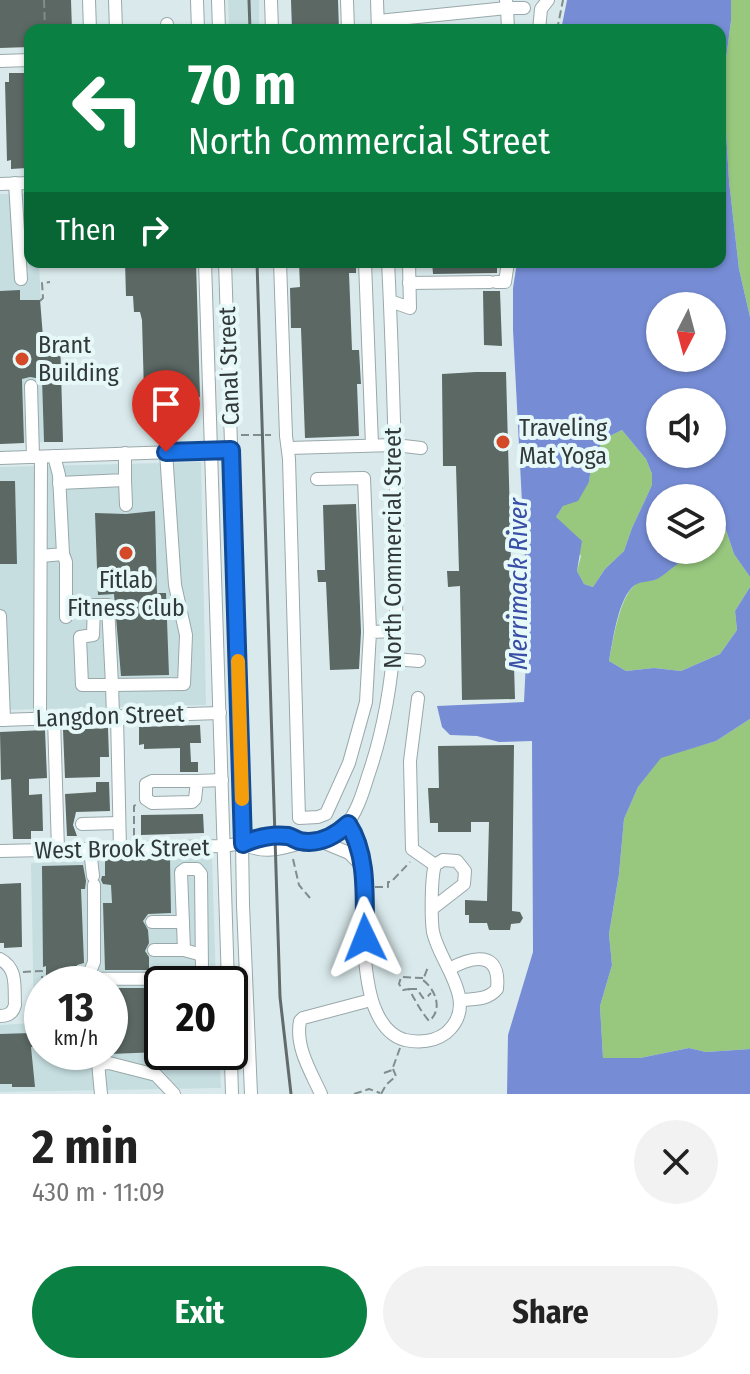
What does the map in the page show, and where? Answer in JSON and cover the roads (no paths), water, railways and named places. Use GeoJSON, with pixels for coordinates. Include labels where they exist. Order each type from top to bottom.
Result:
{"type":"FeatureCollection","features":[{"type":"Feature","properties":{"kind":"street"},"geometry":{"type":"LineString","coordinates":[[89,0],[90,24]]}},
{"type":"Feature","properties":{"kind":"street"},"geometry":{"type":"LineString","coordinates":[[115,0],[116,24]]}},
{"type":"Feature","properties":{"kind":"street"},"geometry":{"type":"LineString","coordinates":[[197,0],[198,24]]}},
{"type":"Feature","properties":{"kind":"street"},"geometry":{"type":"LineString","coordinates":[[218,0],[219,24]]}},
{"type":"Feature","properties":{"kind":"street"},"geometry":{"type":"LineString","coordinates":[[271,0],[272,24]]}},
{"type":"Feature","properties":{"kind":"street"},"geometry":{"type":"LineString","coordinates":[[347,0],[348,24]]}},
{"type":"Feature","properties":{"kind":"street"},"geometry":{"type":"LineString","coordinates":[[377,0],[378,24]]}},
{"type":"Feature","properties":{"kind":"street"},"geometry":{"type":"LineString","coordinates":[[507,4],[508,24]]}},
{"type":"Feature","properties":{"kind":"street"},"geometry":{"type":"LineString","coordinates":[[407,24],[507,4],[544,5]]}},
{"type":"Feature","properties":{"kind":"street"},"geometry":{"type":"LineString","coordinates":[[0,61],[24,60]]}},
{"type":"Feature","properties":{"kind":"street"},"geometry":{"type":"LineString","coordinates":[[15,183],[21,279]]}},
{"type":"Feature","properties":{"kind":"street"},"geometry":{"type":"LineString","coordinates":[[0,184],[24,183]]}},
{"type":"Feature","properties":{"kind":"street","name":"Canal Street"},"geometry":{"type":"LineString","coordinates":[[205,268],[227,966]]}},
{"type":"Feature","properties":{"kind":"street","name":"Canal Street"},"geometry":{"type":"LineString","coordinates":[[225,268],[251,1094]]}},
{"type":"Feature","properties":{"kind":"street"},"geometry":{"type":"LineString","coordinates":[[280,268],[299,818],[326,814],[344,774],[366,702],[370,632],[364,478],[317,479]]}},
{"type":"Feature","properties":{"kind":"street"},"geometry":{"type":"LineString","coordinates":[[365,268],[372,445]]}},
{"type":"Feature","properties":{"kind":"street","name":"North Commercial Street"},"geometry":{"type":"LineString","coordinates":[[348,824],[365,788],[386,721],[394,659],[395,445],[388,268]]}},
{"type":"Feature","properties":{"kind":"street"},"geometry":{"type":"LineString","coordinates":[[390,301],[410,308],[409,268]]}},
{"type":"Feature","properties":{"kind":"street"},"geometry":{"type":"LineString","coordinates":[[409,283],[497,282],[505,268]]}},
{"type":"Feature","properties":{"kind":"street"},"geometry":{"type":"LineString","coordinates":[[31,386],[43,457],[40,718]]}},
{"type":"Feature","properties":{"kind":"street"},"geometry":{"type":"LineString","coordinates":[[288,448],[372,445],[421,448]]}},
{"type":"Feature","properties":{"kind":"street"},"geometry":{"type":"LineString","coordinates":[[0,458],[231,450]]}},
{"type":"Feature","properties":{"kind":"street"},"geometry":{"type":"LineString","coordinates":[[120,849],[115,716],[112,685],[108,605],[94,605],[93,635],[80,637],[82,685],[112,685],[184,684],[186,635],[175,585],[166,452]]}},
{"type":"Feature","properties":{"kind":"street"},"geometry":{"type":"LineString","coordinates":[[125,453],[126,505]]}},
{"type":"Feature","properties":{"kind":"street"},"geometry":{"type":"LineString","coordinates":[[43,457],[59,479],[66,562],[66,617]]}},
{"type":"Feature","properties":{"kind":"street"},"geometry":{"type":"LineString","coordinates":[[59,479],[125,480]]}},
{"type":"Feature","properties":{"kind":"street"},"geometry":{"type":"LineString","coordinates":[[41,556],[63,554]]}},
{"type":"Feature","properties":{"kind":"street"},"geometry":{"type":"LineString","coordinates":[[0,616],[2,720]]}},
{"type":"Feature","properties":{"kind":"street"},"geometry":{"type":"LineString","coordinates":[[370,632],[396,631]]}},
{"type":"Feature","properties":{"kind":"street"},"geometry":{"type":"LineString","coordinates":[[394,659],[419,661]]}},
{"type":"Feature","properties":{"kind":"street"},"geometry":{"type":"LineString","coordinates":[[418,698],[410,761],[412,849],[435,865]]}},
{"type":"Feature","properties":{"kind":"street","name":"Langdon Street"},"geometry":{"type":"LineString","coordinates":[[2,720],[220,713]]}},
{"type":"Feature","properties":{"kind":"street"},"geometry":{"type":"LineString","coordinates":[[54,718],[58,850]]}},
{"type":"Feature","properties":{"kind":"street"},"geometry":{"type":"LineString","coordinates":[[197,781],[192,802],[152,803],[146,799],[146,784],[152,781],[222,780]]}},
{"type":"Feature","properties":{"kind":"street"},"geometry":{"type":"LineString","coordinates":[[82,824],[119,823]]}},
{"type":"Feature","properties":{"kind":"street"},"geometry":{"type":"LineString","coordinates":[[243,844],[257,838],[288,836],[303,842],[320,841],[348,824],[356,836],[361,865],[366,967],[371,1000],[381,1022],[397,1038],[431,1041],[451,1028],[457,1019],[461,1000],[433,931],[432,877],[435,865],[443,860],[457,861],[467,877],[461,889],[433,908]]}},
{"type":"Feature","properties":{"kind":"street"},"geometry":{"type":"LineString","coordinates":[[320,841],[349,853],[361,865]]}},
{"type":"Feature","properties":{"kind":"street","name":"West Brook Street"},"geometry":{"type":"LineString","coordinates":[[0,851],[243,844]]}},
{"type":"Feature","properties":{"kind":"street"},"geometry":{"type":"LineString","coordinates":[[185,847],[187,869]]}},
{"type":"Feature","properties":{"kind":"street"},"geometry":{"type":"LineString","coordinates":[[90,849],[94,881],[92,966]]}},
{"type":"Feature","properties":{"kind":"street"},"geometry":{"type":"LineString","coordinates":[[128,979],[195,976],[202,970],[201,874],[197,869],[181,872],[184,950]]}},
{"type":"Feature","properties":{"kind":"street"},"geometry":{"type":"LineString","coordinates":[[152,922],[183,922]]}},
{"type":"Feature","properties":{"kind":"street"},"geometry":{"type":"LineString","coordinates":[[154,950],[184,950],[202,955]]}},
{"type":"Feature","properties":{"kind":"street"},"geometry":{"type":"LineString","coordinates":[[449,969],[470,958],[480,958],[488,961],[496,971],[497,989],[493,993],[485,998],[461,1000]]}},
{"type":"Feature","properties":{"kind":"street"},"geometry":{"type":"LineString","coordinates":[[0,959],[12,966],[14,972],[15,1005],[8,1016],[0,1016]]}},
{"type":"Feature","properties":{"kind":"street"},"geometry":{"type":"LineString","coordinates":[[321,1094],[304,1058],[299,1035],[300,1021],[371,1000]]}},
{"type":"Feature","properties":{"kind":"street"},"geometry":{"type":"LineString","coordinates":[[128,1068],[156,1075],[174,1094]]}},
{"type":"Feature","properties":{"kind":"street"},"geometry":{"type":"LineString","coordinates":[[99,1070],[101,1094]]}},
{"type":"Feature","properties":{"kind":"street"},"geometry":{"type":"LineString","coordinates":[[231,1070],[232,1094]]}},
{"type":"Feature","properties":{"kind":"water"},"geometry":{"type":"Polygon","coordinates":[[[567,0],[731,0],[726,58],[726,24],[562,24],[567,0]]]}},
{"type":"Feature","properties":{"kind":"water"},"geometry":{"type":"Polygon","coordinates":[[[726,131],[739,269],[750,317],[750,577],[734,554],[726,530],[726,484],[652,484],[650,468],[726,468],[726,388],[646,388],[646,459],[622,430],[604,439],[592,460],[589,482],[578,501],[563,506],[556,517],[582,541],[577,571],[584,584],[593,587],[605,569],[624,551],[646,498],[646,564],[678,564],[659,578],[638,583],[624,599],[609,661],[626,671],[654,668],[681,671],[720,654],[737,630],[735,611],[750,587],[750,719],[716,741],[661,758],[638,787],[624,819],[609,934],[612,965],[600,1006],[603,1058],[640,1058],[689,1048],[706,1052],[750,1049],[750,1094],[507,1094],[508,1035],[533,952],[532,741],[499,742],[477,736],[450,735],[442,727],[437,706],[524,702],[528,618],[513,330],[516,268],[726,268],[726,131]]]}},
{"type":"Feature","properties":{"kind":"railway"},"geometry":{"type":"LineString","coordinates":[[249,0],[250,24]]}},
{"type":"Feature","properties":{"kind":"railway"},"geometry":{"type":"LineString","coordinates":[[257,268],[280,997],[291,1094]]}},
{"type":"Feature","properties":{"kind":"place","name":"Brant Building"},"geometry":{"type":"Point","coordinates":[22,359]}},
{"type":"Feature","properties":{"kind":"place","name":"Traveling Mat Yoga"},"geometry":{"type":"Point","coordinates":[503,442]}},
{"type":"Feature","properties":{"kind":"place","name":"Fitlab Fitness Club"},"geometry":{"type":"Point","coordinates":[126,553]}},
{"type":"Feature","properties":{"kind":"water label","name":"Merrimack River"},"geometry":{"type":"Point","coordinates":[518,584]}}]}
